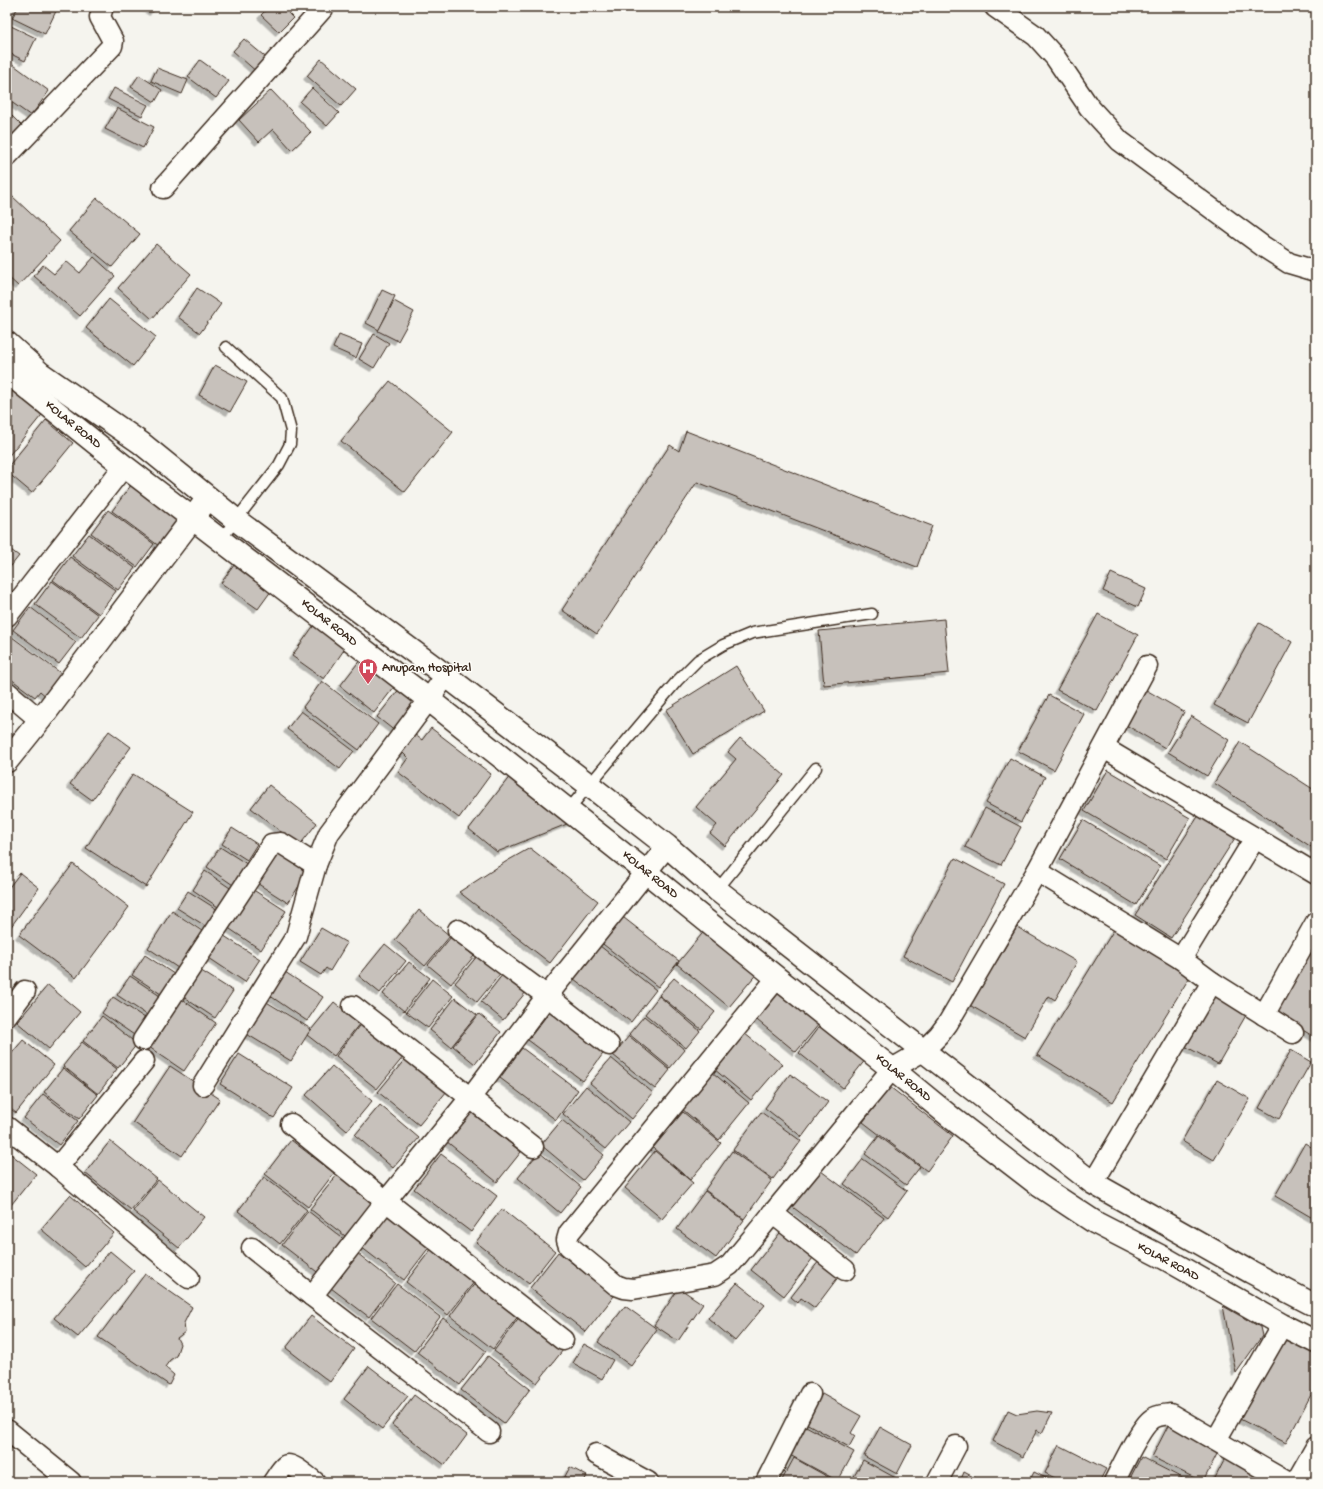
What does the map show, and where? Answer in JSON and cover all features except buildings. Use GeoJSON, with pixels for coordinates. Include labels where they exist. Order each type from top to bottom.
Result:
{"type":"FeatureCollection","features":[{"type":"Feature","properties":{"kind":"main road","name":"KOLAR ROAD"},"geometry":{"type":"LineString","coordinates":[[7,343],[40,373],[141,443],[236,520],[446,676],[589,785],[667,846],[717,890],[1093,1183],[1244,1268],[1316,1306]]}},
{"type":"Feature","properties":{"kind":"main road","name":"KOLAR ROAD"},"geometry":{"type":"LineString","coordinates":[[7,372],[124,466],[428,699],[892,1068],[953,1119],[1040,1186],[1096,1223],[1166,1260],[1282,1325],[1316,1342]]}},
{"type":"Feature","properties":{"kind":"main road"},"geometry":{"type":"LineString","coordinates":[[7,761],[40,720],[208,498]]}},
{"type":"Feature","properties":{"kind":"street"},"geometry":{"type":"LineString","coordinates":[[7,156],[112,46],[113,41],[100,16],[103,7]]}},
{"type":"Feature","properties":{"kind":"street"},"geometry":{"type":"LineString","coordinates":[[163,188],[324,7]]}},
{"type":"Feature","properties":{"kind":"street"},"geometry":{"type":"LineString","coordinates":[[995,7],[1036,36],[1055,57],[1089,107],[1120,141],[1264,248],[1289,263],[1316,271]]}},
{"type":"Feature","properties":{"kind":"street"},"geometry":{"type":"LineString","coordinates":[[7,616],[124,466]]}},
{"type":"Feature","properties":{"kind":"street"},"geometry":{"type":"LineString","coordinates":[[777,978],[569,1233],[567,1240],[569,1246],[616,1285],[633,1289],[715,1275],[723,1271],[730,1265],[892,1068],[923,1051],[939,1035],[948,1023],[1036,871],[1104,748],[1147,666]]}},
{"type":"Feature","properties":{"kind":"street"},"geometry":{"type":"LineString","coordinates":[[203,1085],[296,936],[316,865],[329,833],[446,676]]}},
{"type":"Feature","properties":{"kind":"street"},"geometry":{"type":"LineString","coordinates":[[7,692],[40,720]]}},
{"type":"Feature","properties":{"kind":"street"},"geometry":{"type":"LineString","coordinates":[[1104,748],[1316,874]]}},
{"type":"Feature","properties":{"kind":"street"},"geometry":{"type":"LineString","coordinates":[[1181,959],[1255,838]]}},
{"type":"Feature","properties":{"kind":"street"},"geometry":{"type":"LineString","coordinates":[[143,1040],[272,844],[281,843],[316,865]]}},
{"type":"Feature","properties":{"kind":"street"},"geometry":{"type":"LineString","coordinates":[[312,1296],[386,1201],[470,1098],[548,996],[667,846]]}},
{"type":"Feature","properties":{"kind":"street"},"geometry":{"type":"LineString","coordinates":[[1036,871],[1181,959],[1212,982],[1293,1033]]}},
{"type":"Feature","properties":{"kind":"street"},"geometry":{"type":"LineString","coordinates":[[1264,1015],[1316,922]]}},
{"type":"Feature","properties":{"kind":"street"},"geometry":{"type":"LineString","coordinates":[[458,930],[548,996],[609,1045]]}},
{"type":"Feature","properties":{"kind":"street"},"geometry":{"type":"LineString","coordinates":[[1093,1183],[1212,982]]}},
{"type":"Feature","properties":{"kind":"street"},"geometry":{"type":"LineString","coordinates":[[7,1015],[26,991]]}},
{"type":"Feature","properties":{"kind":"street"},"geometry":{"type":"LineString","coordinates":[[353,1006],[533,1147]]}},
{"type":"Feature","properties":{"kind":"street"},"geometry":{"type":"LineString","coordinates":[[58,1167],[144,1061]]}},
{"type":"Feature","properties":{"kind":"street"},"geometry":{"type":"LineString","coordinates":[[291,1124],[386,1201],[563,1340]]}},
{"type":"Feature","properties":{"kind":"street"},"geometry":{"type":"LineString","coordinates":[[7,1126],[58,1167],[189,1278]]}},
{"type":"Feature","properties":{"kind":"street"},"geometry":{"type":"LineString","coordinates":[[772,1213],[844,1270]]}},
{"type":"Feature","properties":{"kind":"street"},"geometry":{"type":"LineString","coordinates":[[252,1248],[489,1432]]}},
{"type":"Feature","properties":{"kind":"street"},"geometry":{"type":"LineString","coordinates":[[1216,1440],[1282,1325]]}},
{"type":"Feature","properties":{"kind":"street"},"geometry":{"type":"LineString","coordinates":[[766,1482],[810,1394]]}},
{"type":"Feature","properties":{"kind":"street"},"geometry":{"type":"LineString","coordinates":[[1114,1482],[1143,1428],[1152,1419],[1170,1414],[1287,1482]]}},
{"type":"Feature","properties":{"kind":"street"},"geometry":{"type":"LineString","coordinates":[[7,1430],[71,1482]]}},
{"type":"Feature","properties":{"kind":"street"},"geometry":{"type":"LineString","coordinates":[[937,1482],[956,1446]]}},
{"type":"Feature","properties":{"kind":"street"},"geometry":{"type":"LineString","coordinates":[[1296,1482],[1316,1447]]}},
{"type":"Feature","properties":{"kind":"street"},"geometry":{"type":"LineString","coordinates":[[596,1454],[648,1482]]}},
{"type":"Feature","properties":{"kind":"street"},"geometry":{"type":"LineString","coordinates":[[273,1482],[284,1466],[288,1464],[315,1482]]}},
{"type":"Feature","properties":{"kind":"lane"},"geometry":{"type":"LineString","coordinates":[[221,539],[279,465],[290,444],[291,431],[282,398],[226,347]]}},
{"type":"Feature","properties":{"kind":"lane"},"geometry":{"type":"LineString","coordinates":[[568,810],[677,681],[698,660],[723,645],[752,633],[872,614]]}},
{"type":"Feature","properties":{"kind":"lane"},"geometry":{"type":"LineString","coordinates":[[717,890],[816,768]]}},
{"type":"Feature","properties":{"kind":"place","name":"Anupam Hospital"},"geometry":{"type":"Point","coordinates":[368,685]}}]}
